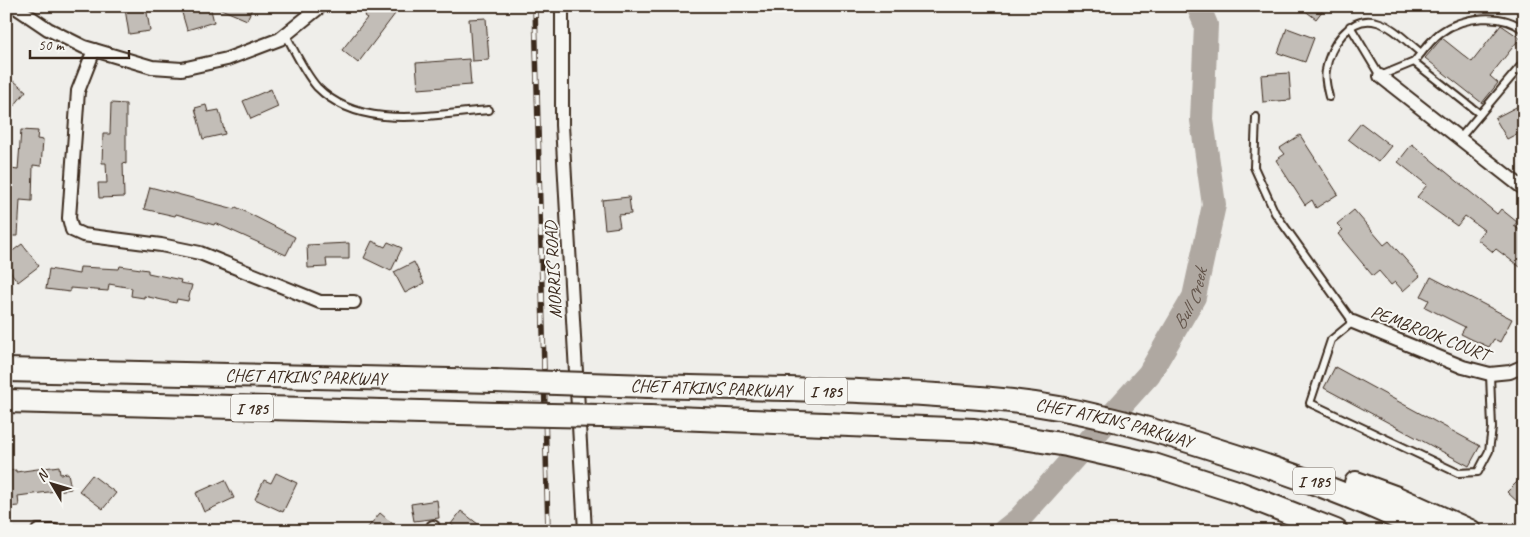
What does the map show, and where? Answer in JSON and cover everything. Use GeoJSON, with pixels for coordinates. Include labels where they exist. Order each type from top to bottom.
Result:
{"type":"FeatureCollection","features":[{"type":"Feature","properties":{"kind":"highway","name":"CHET ATKINS PARKWAY"},"geometry":{"type":"LineString","coordinates":[[6,370],[876,392],[1003,400],[1188,430],[1204,440],[1359,499],[1425,531]]}},
{"type":"Feature","properties":{"kind":"highway","name":"CHET ATKINS PARKWAY"},"geometry":{"type":"LineString","coordinates":[[6,401],[650,417],[974,430],[1067,445],[1173,471],[1234,491],[1336,531]]}},
{"type":"Feature","properties":{"kind":"highway"},"geometry":{"type":"LineString","coordinates":[[1204,440],[1291,459],[1397,498],[1470,531]]}},
{"type":"Feature","properties":{"kind":"street"},"geometry":{"type":"LineString","coordinates":[[14,6],[48,29],[94,50],[152,67],[182,69],[227,59],[280,39],[321,6]]}},
{"type":"Feature","properties":{"kind":"street","name":"MORRIS ROAD"},"geometry":{"type":"LineString","coordinates":[[562,6],[562,125],[585,531]]}},
{"type":"Feature","properties":{"kind":"street"},"geometry":{"type":"LineString","coordinates":[[94,50],[78,91],[69,218],[72,230],[83,235],[200,252],[320,302],[354,302]]}},
{"type":"Feature","properties":{"kind":"street"},"geometry":{"type":"LineString","coordinates":[[1380,76],[1524,188]]}},
{"type":"Feature","properties":{"kind":"street","name":"PEMBROOK COURT"},"geometry":{"type":"LineString","coordinates":[[1353,322],[1463,367],[1490,374],[1510,372],[1524,366]]}},
{"type":"Feature","properties":{"kind":"street"},"geometry":{"type":"LineString","coordinates":[[38,531],[54,531]]}},
{"type":"Feature","properties":{"kind":"lane"},"geometry":{"type":"LineString","coordinates":[[1350,26],[1380,76],[1414,62],[1442,31],[1473,20],[1498,17],[1524,30]]}},
{"type":"Feature","properties":{"kind":"lane"},"geometry":{"type":"LineString","coordinates":[[1329,97],[1325,80],[1326,68],[1339,38],[1350,26],[1361,21],[1375,21],[1384,25],[1422,53]]}},
{"type":"Feature","properties":{"kind":"lane"},"geometry":{"type":"LineString","coordinates":[[286,35],[308,76],[318,88],[330,98],[363,113],[401,117],[489,110]]}},
{"type":"Feature","properties":{"kind":"lane"},"geometry":{"type":"LineString","coordinates":[[1414,62],[1480,114]]}},
{"type":"Feature","properties":{"kind":"lane"},"geometry":{"type":"LineString","coordinates":[[1460,138],[1524,62]]}},
{"type":"Feature","properties":{"kind":"lane"},"geometry":{"type":"LineString","coordinates":[[1256,117],[1254,167],[1275,213],[1353,322],[1331,340],[1310,403],[1458,473],[1478,472],[1489,451],[1492,428],[1490,374]]}},
{"type":"Feature","properties":{"kind":"building"},"geometry":{"type":"Polygon","coordinates":[[[146,6],[150,31],[129,34],[125,9],[146,6]]]}},
{"type":"Feature","properties":{"kind":"building"},"geometry":{"type":"Polygon","coordinates":[[[180,6],[210,6],[214,22],[187,30],[180,6]]]}},
{"type":"Feature","properties":{"kind":"building"},"geometry":{"type":"Polygon","coordinates":[[[214,6],[253,6],[247,20],[214,6]]]}},
{"type":"Feature","properties":{"kind":"building"},"geometry":{"type":"Polygon","coordinates":[[[372,6],[401,6],[358,63],[342,50],[367,18],[364,16],[372,6]]]}},
{"type":"Feature","properties":{"kind":"building"},"geometry":{"type":"Polygon","coordinates":[[[1299,6],[1326,6],[1316,19],[1299,6]]]}},
{"type":"Feature","properties":{"kind":"building"},"geometry":{"type":"Polygon","coordinates":[[[486,18],[489,60],[472,61],[469,19],[486,18]]]}},
{"type":"Feature","properties":{"kind":"building"},"geometry":{"type":"Polygon","coordinates":[[[1501,25],[1520,38],[1490,76],[1498,83],[1482,103],[1425,58],[1442,38],[1472,62],[1501,25]]]}},
{"type":"Feature","properties":{"kind":"building"},"geometry":{"type":"Polygon","coordinates":[[[1287,28],[1314,38],[1305,62],[1278,53],[1287,28]]]}},
{"type":"Feature","properties":{"kind":"building"},"geometry":{"type":"Polygon","coordinates":[[[469,59],[471,85],[418,89],[416,63],[469,59]]]}},
{"type":"Feature","properties":{"kind":"building"},"geometry":{"type":"Polygon","coordinates":[[[1289,73],[1291,100],[1263,102],[1261,75],[1289,73]]]}},
{"type":"Feature","properties":{"kind":"building"},"geometry":{"type":"Polygon","coordinates":[[[14,81],[26,91],[14,106],[6,100],[6,91],[14,81]]]}},
{"type":"Feature","properties":{"kind":"building"},"geometry":{"type":"Polygon","coordinates":[[[271,89],[278,107],[251,119],[243,101],[271,89]]]}},
{"type":"Feature","properties":{"kind":"building"},"geometry":{"type":"Polygon","coordinates":[[[111,103],[126,104],[126,164],[123,163],[124,197],[99,198],[98,183],[107,183],[106,163],[102,163],[103,134],[110,134],[111,103]]]}},
{"type":"Feature","properties":{"kind":"building"},"geometry":{"type":"Polygon","coordinates":[[[1524,103],[1524,130],[1507,139],[1495,118],[1524,103]]]}},
{"type":"Feature","properties":{"kind":"building"},"geometry":{"type":"Polygon","coordinates":[[[206,105],[208,112],[219,110],[225,134],[203,139],[195,108],[206,105]]]}},
{"type":"Feature","properties":{"kind":"building"},"geometry":{"type":"Polygon","coordinates":[[[1361,123],[1391,146],[1378,162],[1348,139],[1361,123]]]}},
{"type":"Feature","properties":{"kind":"building"},"geometry":{"type":"Polygon","coordinates":[[[21,130],[38,131],[37,139],[43,140],[41,166],[33,165],[32,201],[20,200],[18,236],[6,236],[11,169],[18,170],[21,130]]]}},
{"type":"Feature","properties":{"kind":"building"},"geometry":{"type":"Polygon","coordinates":[[[1300,135],[1338,194],[1316,208],[1312,200],[1305,205],[1276,160],[1285,154],[1280,148],[1300,135]]]}},
{"type":"Feature","properties":{"kind":"building"},"geometry":{"type":"Polygon","coordinates":[[[1412,144],[1497,214],[1501,209],[1517,222],[1514,226],[1524,233],[1524,262],[1520,267],[1496,249],[1493,252],[1477,239],[1484,230],[1465,216],[1457,226],[1417,197],[1427,185],[1398,162],[1412,144]]]}},
{"type":"Feature","properties":{"kind":"building"},"geometry":{"type":"Polygon","coordinates":[[[150,187],[235,209],[236,207],[295,237],[286,255],[215,223],[214,225],[176,214],[175,216],[144,209],[150,187]]]}},
{"type":"Feature","properties":{"kind":"building"},"geometry":{"type":"Polygon","coordinates":[[[629,197],[631,214],[618,215],[620,227],[605,229],[602,200],[629,197]]]}},
{"type":"Feature","properties":{"kind":"building"},"geometry":{"type":"Polygon","coordinates":[[[1354,210],[1384,245],[1389,241],[1420,276],[1403,291],[1395,282],[1391,285],[1379,271],[1373,276],[1338,234],[1343,230],[1337,224],[1354,210]]]}},
{"type":"Feature","properties":{"kind":"building"},"geometry":{"type":"Polygon","coordinates":[[[372,241],[385,247],[388,242],[402,248],[391,271],[364,258],[372,241]]]}},
{"type":"Feature","properties":{"kind":"building"},"geometry":{"type":"Polygon","coordinates":[[[349,243],[349,259],[326,259],[327,267],[308,268],[307,245],[349,243]]]}},
{"type":"Feature","properties":{"kind":"building"},"geometry":{"type":"Polygon","coordinates":[[[22,244],[39,266],[18,282],[6,266],[6,256],[22,244]]]}},
{"type":"Feature","properties":{"kind":"building"},"geometry":{"type":"Polygon","coordinates":[[[414,262],[424,283],[405,293],[394,272],[414,262]]]}},
{"type":"Feature","properties":{"kind":"building"},"geometry":{"type":"Polygon","coordinates":[[[120,266],[148,270],[148,273],[181,280],[180,283],[192,285],[188,301],[177,299],[176,303],[144,296],[144,298],[131,296],[132,288],[109,284],[108,291],[70,288],[70,292],[46,289],[49,269],[79,274],[80,267],[119,269],[120,266]]]}},
{"type":"Feature","properties":{"kind":"building"},"geometry":{"type":"Polygon","coordinates":[[[1431,277],[1512,319],[1500,342],[1494,339],[1489,347],[1471,339],[1461,334],[1465,327],[1425,307],[1429,300],[1421,296],[1431,277]]]}},
{"type":"Feature","properties":{"kind":"building"},"geometry":{"type":"Polygon","coordinates":[[[1335,367],[1480,446],[1469,466],[1324,388],[1335,367]]]}},
{"type":"Feature","properties":{"kind":"building"},"geometry":{"type":"Polygon","coordinates":[[[59,466],[60,474],[68,473],[71,489],[18,496],[19,506],[6,507],[6,471],[16,470],[16,472],[59,466]]]}},
{"type":"Feature","properties":{"kind":"building"},"geometry":{"type":"Polygon","coordinates":[[[276,473],[297,483],[283,512],[255,499],[264,480],[271,483],[276,473]]]}},
{"type":"Feature","properties":{"kind":"building"},"geometry":{"type":"Polygon","coordinates":[[[92,475],[116,493],[103,509],[79,491],[92,475]]]}},
{"type":"Feature","properties":{"kind":"building"},"geometry":{"type":"Polygon","coordinates":[[[1524,475],[1524,508],[1507,492],[1524,475]]]}},
{"type":"Feature","properties":{"kind":"building"},"geometry":{"type":"Polygon","coordinates":[[[225,480],[234,498],[204,512],[196,493],[225,480]]]}},
{"type":"Feature","properties":{"kind":"building"},"geometry":{"type":"Polygon","coordinates":[[[437,500],[439,518],[414,521],[411,504],[437,500]]]}},
{"type":"Feature","properties":{"kind":"building"},"geometry":{"type":"Polygon","coordinates":[[[461,511],[487,531],[459,531],[451,524],[461,511]]]}},
{"type":"Feature","properties":{"kind":"building"},"geometry":{"type":"Polygon","coordinates":[[[380,513],[394,525],[390,531],[365,531],[380,513]]]}},
{"type":"Feature","properties":{"kind":"waterway","name":"Bull Creek"},"geometry":{"type":"LineString","coordinates":[[1004,531],[1019,519],[1149,374],[1194,297],[1214,205],[1202,120],[1206,25],[1198,6]]}},
{"type":"Feature","properties":{"kind":"railway"},"geometry":{"type":"LineString","coordinates":[[535,6],[548,531]]}}]}
